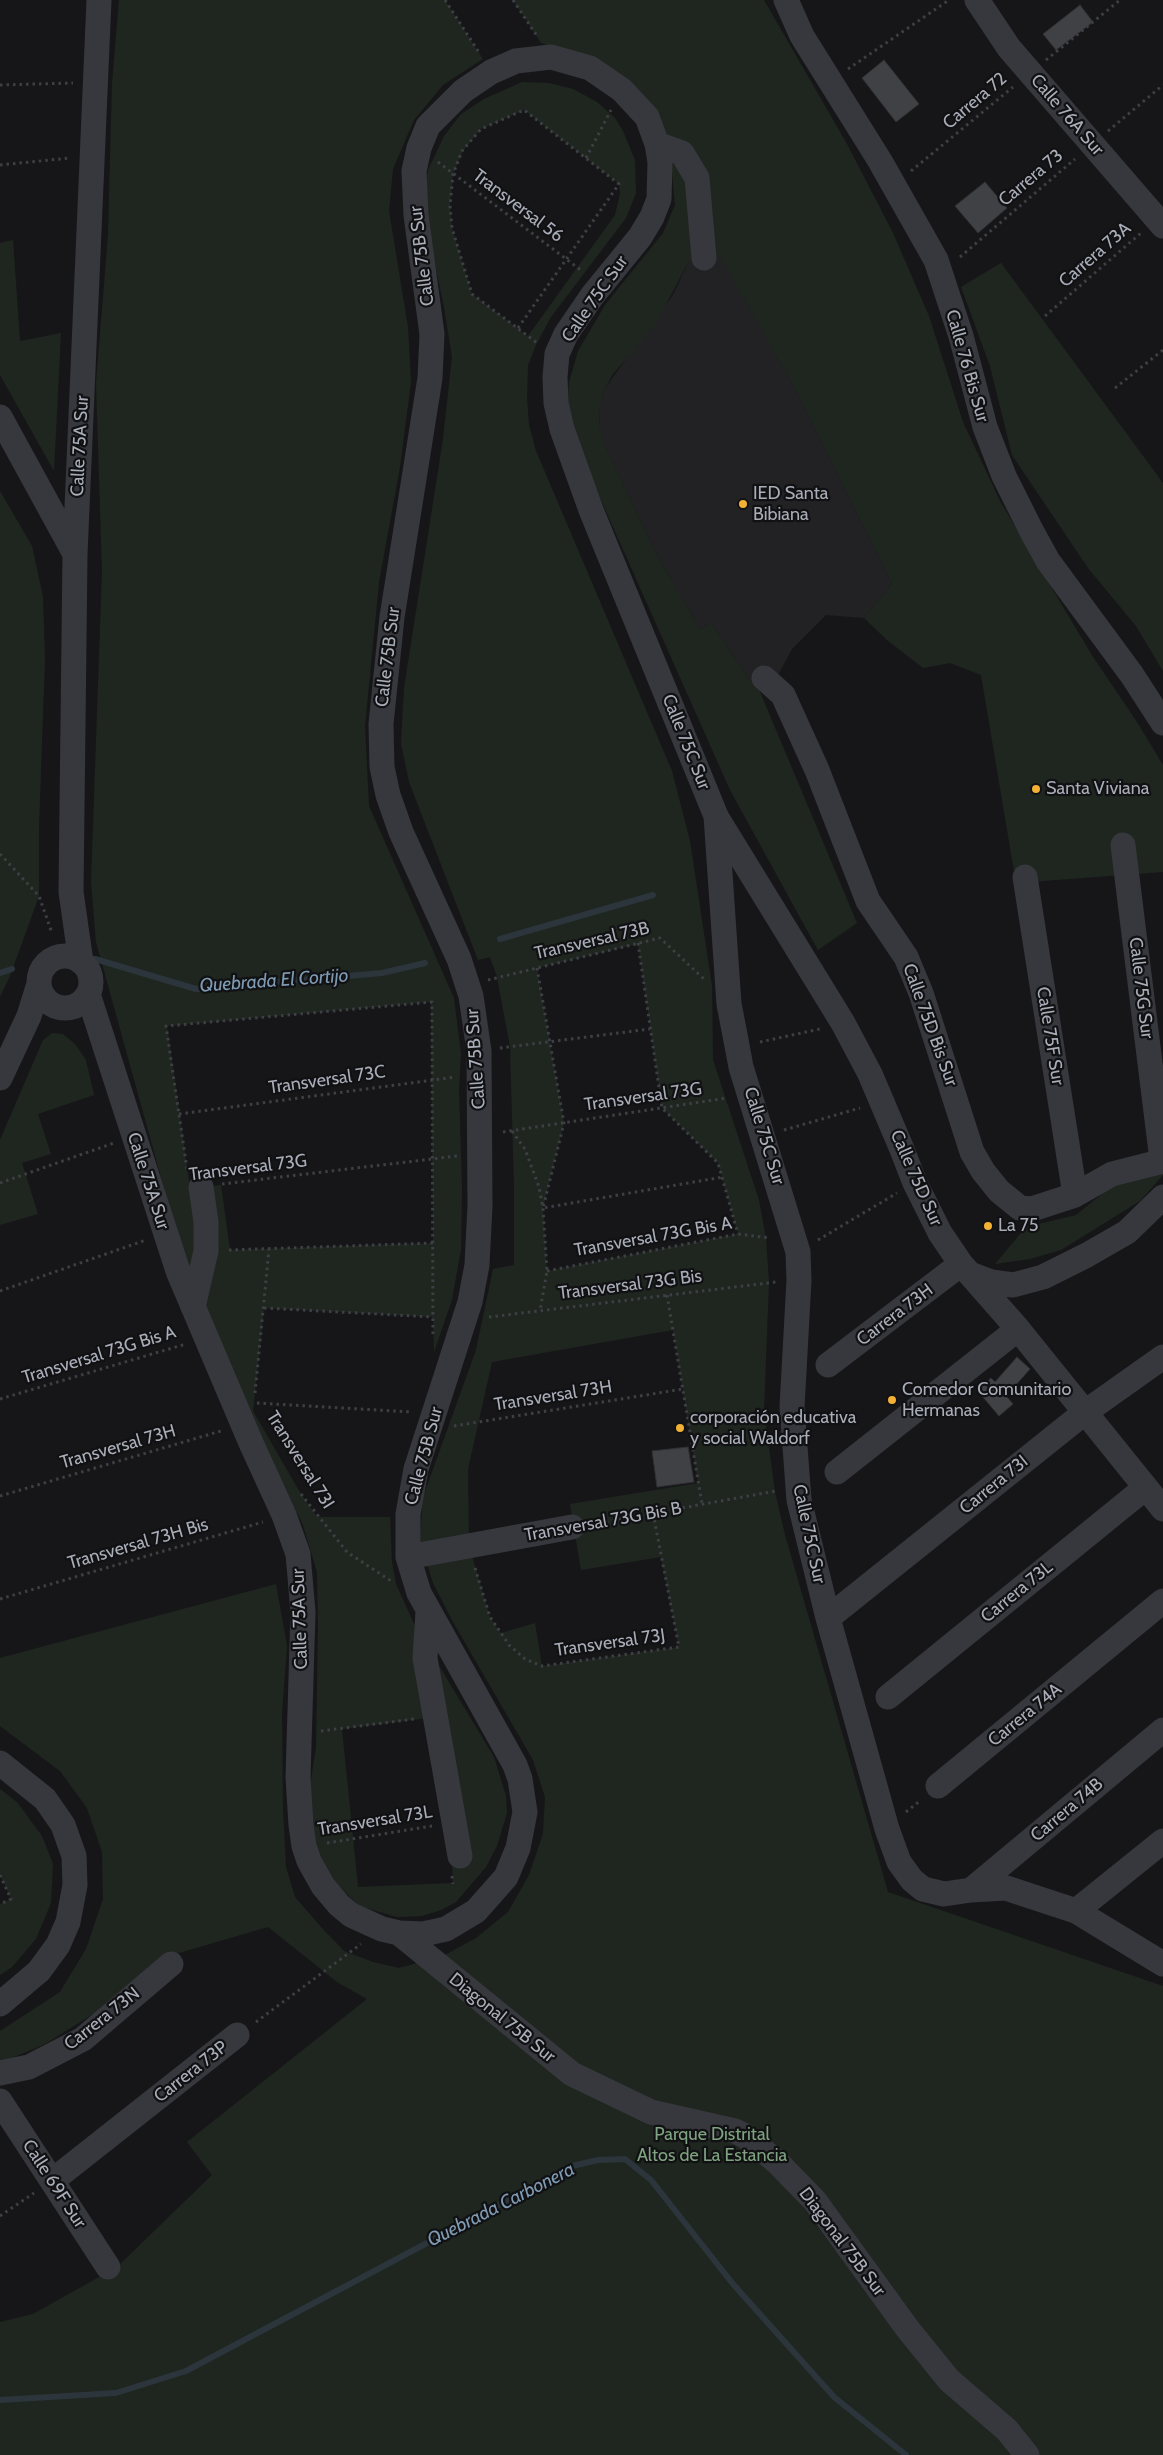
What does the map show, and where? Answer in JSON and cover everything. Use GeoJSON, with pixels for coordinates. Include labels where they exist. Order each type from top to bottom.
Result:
{"type":"FeatureCollection","features":[{"type":"Feature","properties":{"kind":"street","name":"Calle 75A Sur"},"geometry":{"type":"LineString","coordinates":[[81,962],[71,892],[75,554],[99,0]]}},
{"type":"Feature","properties":{"kind":"street","name":"Calle 76 Bis Sur"},"geometry":{"type":"LineString","coordinates":[[786,0],[802,36],[894,186],[936,260],[961,336],[985,427],[1006,480],[1048,560],[1132,675],[1163,723]]}},
{"type":"Feature","properties":{"kind":"street","name":"Calle 76A Sur"},"geometry":{"type":"LineString","coordinates":[[977,0],[1009,48],[1160,222]]}},
{"type":"Feature","properties":{"kind":"street","name":"Calle 75B Sur"},"geometry":{"type":"LineString","coordinates":[[390,1931],[423,1934],[446,1929],[476,1911],[506,1877],[523,1829],[525,1812],[520,1779],[506,1748],[424,1602],[408,1557],[407,1536],[412,1490],[431,1422],[465,1320],[473,1286],[478,1249],[480,1144],[479,1062],[475,1015],[468,984],[459,959],[401,832],[388,795],[382,767],[381,724],[392,617],[430,378],[432,334],[416,215],[414,171],[419,148],[428,126],[463,91],[492,72],[516,61],[551,57]]}},
{"type":"Feature","properties":{"kind":"street"},"geometry":{"type":"LineString","coordinates":[[551,57],[590,68],[622,90],[647,117],[659,153],[682,153],[697,178],[704,258]]}},
{"type":"Feature","properties":{"kind":"street","name":"Calle 75C Sur"},"geometry":{"type":"LineString","coordinates":[[659,153],[659,199],[652,217],[566,334],[557,354],[555,377],[556,403],[574,467],[716,816],[729,1004],[742,1067],[796,1244],[799,1280],[792,1407],[798,1487],[828,1618],[887,1829],[899,1862],[912,1880],[923,1889],[944,1894],[1006,1888],[1076,1911],[1163,1964]]}},
{"type":"Feature","properties":{"kind":"street"},"geometry":{"type":"LineString","coordinates":[[0,418],[75,554]]}},
{"type":"Feature","properties":{"kind":"street","name":"Calle 75D Bis Sur"},"geometry":{"type":"LineString","coordinates":[[764,678],[783,695],[817,770],[868,901],[906,957],[921,993],[972,1152],[988,1178],[1020,1208],[1032,1209],[1075,1195]]}},
{"type":"Feature","properties":{"kind":"street","name":"Calle 75D Sur"},"geometry":{"type":"LineString","coordinates":[[716,816],[847,1030],[873,1082],[901,1146],[914,1183],[940,1233],[965,1269],[1018,1329],[1163,1509]]}},
{"type":"Feature","properties":{"kind":"street","name":"Calle 75G Sur"},"geometry":{"type":"LineString","coordinates":[[1123,845],[1162,1160]]}},
{"type":"Feature","properties":{"kind":"street","name":"Calle 75F Sur"},"geometry":{"type":"LineString","coordinates":[[1025,877],[1075,1195]]}},
{"type":"Feature","properties":{"kind":"street","name":"Calle 75A Sur"},"geometry":{"type":"LineString","coordinates":[[19,1039],[48,964],[71,892]]}},
{"type":"Feature","properties":{"kind":"street"},"geometry":{"type":"LineString","coordinates":[[0,1078],[19,1039],[39,1018],[71,1002],[90,977],[81,962],[65,956],[48,964],[46,999],[71,1002]]}},
{"type":"Feature","properties":{"kind":"street","name":"Calle 75A Sur"},"geometry":{"type":"LineString","coordinates":[[71,1002],[107,1054],[165,1233],[193,1307],[284,1515],[298,1554],[302,1584],[303,1642],[298,1777],[304,1846],[323,1886],[339,1905],[351,1915],[390,1931]]}},
{"type":"Feature","properties":{"kind":"street"},"geometry":{"type":"LineString","coordinates":[[1075,1195],[1112,1174],[1162,1160]]}},
{"type":"Feature","properties":{"kind":"street"},"geometry":{"type":"LineString","coordinates":[[193,1307],[206,1251],[206,1222],[196,1188]]}},
{"type":"Feature","properties":{"kind":"street"},"geometry":{"type":"LineString","coordinates":[[965,1269],[991,1282],[1013,1285],[1043,1277],[1087,1256],[1127,1232],[1163,1197]]}},
{"type":"Feature","properties":{"kind":"street","name":"Carrera 73H"},"geometry":{"type":"LineString","coordinates":[[828,1365],[965,1269]]}},
{"type":"Feature","properties":{"kind":"street"},"geometry":{"type":"LineString","coordinates":[[837,1472],[1018,1329]]}},
{"type":"Feature","properties":{"kind":"street","name":"Carrera 73I"},"geometry":{"type":"LineString","coordinates":[[828,1618],[1084,1413],[1163,1357]]}},
{"type":"Feature","properties":{"kind":"street","name":"Carrera 73L"},"geometry":{"type":"LineString","coordinates":[[888,1697],[1146,1488]]}},
{"type":"Feature","properties":{"kind":"street","name":"Transversal 73G Bis B"},"geometry":{"type":"LineString","coordinates":[[408,1557],[572,1528]]}},
{"type":"Feature","properties":{"kind":"street","name":"Carrera 74A"},"geometry":{"type":"LineString","coordinates":[[938,1786],[1163,1601]]}},
{"type":"Feature","properties":{"kind":"street"},"geometry":{"type":"LineString","coordinates":[[424,1602],[425,1658],[460,1856]]}},
{"type":"Feature","properties":{"kind":"street","name":"Carrera 74B"},"geometry":{"type":"LineString","coordinates":[[971,1890],[1163,1730]]}},
{"type":"Feature","properties":{"kind":"street"},"geometry":{"type":"LineString","coordinates":[[0,1763],[45,1799],[63,1825],[74,1856],[75,1886],[68,1922],[58,1945],[40,1970],[0,2004]]}},
{"type":"Feature","properties":{"kind":"street"},"geometry":{"type":"LineString","coordinates":[[1076,1911],[1163,1841]]}},
{"type":"Feature","properties":{"kind":"street","name":"Diagonal 75B Sur"},"geometry":{"type":"LineString","coordinates":[[390,1931],[572,2074],[651,2112],[735,2131],[777,2162],[814,2201],[907,2328],[948,2380],[1007,2430],[1027,2455]]}},
{"type":"Feature","properties":{"kind":"street","name":"Carrera 73N"},"geometry":{"type":"LineString","coordinates":[[0,2073],[29,2067],[83,2039],[170,1964]]}},
{"type":"Feature","properties":{"kind":"street","name":"Carrera 73P"},"geometry":{"type":"LineString","coordinates":[[52,2181],[237,2036]]}},
{"type":"Feature","properties":{"kind":"street","name":"Calle 69F Sur"},"geometry":{"type":"LineString","coordinates":[[0,2101],[108,2268]]}},
{"type":"Feature","properties":{"kind":"path"},"geometry":{"type":"LineString","coordinates":[[445,0],[492,72]]}},
{"type":"Feature","properties":{"kind":"path"},"geometry":{"type":"LineString","coordinates":[[513,0],[551,57]]}},
{"type":"Feature","properties":{"kind":"path"},"geometry":{"type":"LineString","coordinates":[[830,82],[949,0]]}},
{"type":"Feature","properties":{"kind":"path","name":"Carrera 72"},"geometry":{"type":"LineString","coordinates":[[894,186],[1120,0]]}},
{"type":"Feature","properties":{"kind":"path"},"geometry":{"type":"LineString","coordinates":[[0,85],[96,83]]}},
{"type":"Feature","properties":{"kind":"path","name":"Carrera 73"},"geometry":{"type":"LineString","coordinates":[[940,274],[1163,85]]}},
{"type":"Feature","properties":{"kind":"path"},"geometry":{"type":"LineString","coordinates":[[586,158],[622,90]]}},
{"type":"Feature","properties":{"kind":"path"},"geometry":{"type":"LineString","coordinates":[[518,328],[619,184],[524,110],[481,129],[462,151],[453,174],[450,206],[452,228],[472,294],[518,328],[557,354]]}},
{"type":"Feature","properties":{"kind":"path","name":"Transversal 56"},"geometry":{"type":"LineString","coordinates":[[419,148],[601,285]]}},
{"type":"Feature","properties":{"kind":"path"},"geometry":{"type":"LineString","coordinates":[[0,165],[93,155]]}},
{"type":"Feature","properties":{"kind":"path","name":"Carrera 73A"},"geometry":{"type":"LineString","coordinates":[[1045,316],[1160,222]]}},
{"type":"Feature","properties":{"kind":"path"},"geometry":{"type":"LineString","coordinates":[[1116,388],[1163,350]]}},
{"type":"Feature","properties":{"kind":"path"},"geometry":{"type":"LineString","coordinates":[[0,854],[39,896],[48,964]]}},
{"type":"Feature","properties":{"kind":"path","name":"Transversal 73B"},"geometry":{"type":"LineString","coordinates":[[468,984],[660,938],[729,1004]]}},
{"type":"Feature","properties":{"kind":"path"},"geometry":{"type":"LineString","coordinates":[[638,944],[662,1108],[718,1163],[738,1234]]}},
{"type":"Feature","properties":{"kind":"path"},"geometry":{"type":"LineString","coordinates":[[537,968],[564,1123],[542,1208]]}},
{"type":"Feature","properties":{"kind":"path"},"geometry":{"type":"LineString","coordinates":[[196,1188],[179,1114],[166,1026],[432,1002],[434,1344]]}},
{"type":"Feature","properties":{"kind":"path","name":"Transversal 73C"},"geometry":{"type":"LineString","coordinates":[[179,1114],[432,1080],[479,1062],[550,1042],[650,1029]]}},
{"type":"Feature","properties":{"kind":"path"},"geometry":{"type":"LineString","coordinates":[[737,1046],[805,1032]]}},
{"type":"Feature","properties":{"kind":"path","name":"Transversal 73G"},"geometry":{"type":"LineString","coordinates":[[196,1188],[432,1159],[480,1144],[512,1130],[752,1095]]}},
{"type":"Feature","properties":{"kind":"path"},"geometry":{"type":"LineString","coordinates":[[764,1136],[840,1112]]}},
{"type":"Feature","properties":{"kind":"path"},"geometry":{"type":"LineString","coordinates":[[512,1130],[525,1149],[539,1187],[547,1271],[540,1310]]}},
{"type":"Feature","properties":{"kind":"path"},"geometry":{"type":"LineString","coordinates":[[0,1183],[134,1136]]}},
{"type":"Feature","properties":{"kind":"path"},"geometry":{"type":"LineString","coordinates":[[542,1208],[723,1177]]}},
{"type":"Feature","properties":{"kind":"path"},"geometry":{"type":"LineString","coordinates":[[796,1244],[914,1183]]}},
{"type":"Feature","properties":{"kind":"path"},"geometry":{"type":"LineString","coordinates":[[0,1291],[165,1233]]}},
{"type":"Feature","properties":{"kind":"path","name":"Transversal 73G Bis A"},"geometry":{"type":"LineString","coordinates":[[547,1271],[738,1234],[796,1244]]}},
{"type":"Feature","properties":{"kind":"path"},"geometry":{"type":"LineString","coordinates":[[206,1251],[433,1243]]}},
{"type":"Feature","properties":{"kind":"path"},"geometry":{"type":"LineString","coordinates":[[247,1434],[254,1402],[269,1249]]}},
{"type":"Feature","properties":{"kind":"path","name":"Transversal 73G Bis"},"geometry":{"type":"LineString","coordinates":[[465,1320],[799,1280]]}},
{"type":"Feature","properties":{"kind":"path"},"geometry":{"type":"LineString","coordinates":[[667,1295],[702,1504]]}},
{"type":"Feature","properties":{"kind":"path"},"geometry":{"type":"LineString","coordinates":[[264,1308],[433,1318]]}},
{"type":"Feature","properties":{"kind":"path","name":"Transversal 73G Bis A"},"geometry":{"type":"LineString","coordinates":[[0,1399],[206,1338]]}},
{"type":"Feature","properties":{"kind":"path","name":"Transversal 73H"},"geometry":{"type":"LineString","coordinates":[[254,1402],[431,1422],[683,1389]]}},
{"type":"Feature","properties":{"kind":"path","name":"Transversal 73H"},"geometry":{"type":"LineString","coordinates":[[0,1496],[247,1434]]}},
{"type":"Feature","properties":{"kind":"path","name":"Transversal 73G Bis B"},"geometry":{"type":"LineString","coordinates":[[572,1528],[798,1487]]}},
{"type":"Feature","properties":{"kind":"path","name":"Transversal 73I"},"geometry":{"type":"LineString","coordinates":[[298,1489],[347,1552],[424,1602]]}},
{"type":"Feature","properties":{"kind":"path","name":"Transversal 73J"},"geometry":{"type":"LineString","coordinates":[[469,1546],[490,1617],[509,1645],[525,1659],[542,1666],[679,1647],[653,1513]]}},
{"type":"Feature","properties":{"kind":"path","name":"Transversal 73H Bis"},"geometry":{"type":"LineString","coordinates":[[0,1599],[284,1515]]}},
{"type":"Feature","properties":{"kind":"path"},"geometry":{"type":"LineString","coordinates":[[300,1733],[418,1719]]}},
{"type":"Feature","properties":{"kind":"path"},"geometry":{"type":"LineString","coordinates":[[887,1829],[938,1786]]}},
{"type":"Feature","properties":{"kind":"path","name":"Transversal 73L"},"geometry":{"type":"LineString","coordinates":[[304,1846],[440,1825]]}},
{"type":"Feature","properties":{"kind":"path"},"geometry":{"type":"LineString","coordinates":[[0,1874],[11,1899],[0,1904]]}},
{"type":"Feature","properties":{"kind":"path","name":"Carrera 73P"},"geometry":{"type":"LineString","coordinates":[[237,2036],[390,1931]]}},
{"type":"Feature","properties":{"kind":"path"},"geometry":{"type":"LineString","coordinates":[[0,2216],[52,2181]]}},
{"type":"Feature","properties":{"kind":"shaded area","name":"IED Santa Bibiana"},"geometry":{"type":"Polygon","coordinates":[[[719,254],[795,389],[892,584],[864,618],[826,615],[792,649],[778,675],[750,681],[711,623],[700,629],[657,555],[608,453],[599,426],[600,405],[605,388],[673,295],[689,261],[719,254]]]}},
{"type":"Feature","properties":{"kind":"green space"},"geometry":{"type":"Polygon","coordinates":[[[119,0],[445,0],[483,59],[443,85],[414,120],[393,169],[389,211],[408,327],[411,382],[400,467],[379,582],[365,726],[369,806],[454,998],[461,1054],[459,1089],[462,1189],[461,1249],[452,1300],[434,1352],[433,1317],[264,1308],[253,1411],[298,1489],[317,1517],[390,1517],[392,1562],[396,1584],[414,1624],[494,1757],[506,1796],[507,1813],[497,1846],[486,1867],[456,1902],[441,1910],[422,1916],[397,1917],[359,1906],[332,1879],[318,1852],[313,1832],[310,1786],[316,1748],[317,1572],[303,1525],[278,1473],[251,1431],[183,1257],[96,942],[91,882],[102,572],[96,383],[108,235],[112,84],[119,0]],[[431,1002],[167,1026],[190,1188],[221,1185],[230,1250],[433,1243],[431,1002]],[[428,1718],[342,1729],[358,1887],[453,1883],[450,1824],[428,1718]]]}},
{"type":"Feature","properties":{"kind":"green space"},"geometry":{"type":"Polygon","coordinates":[[[513,0],[764,0],[847,144],[893,233],[929,316],[963,422],[1000,501],[1093,657],[1137,722],[1163,765],[1163,872],[1016,883],[981,675],[950,663],[923,668],[887,640],[864,618],[892,584],[795,389],[719,255],[689,261],[654,327],[613,374],[605,388],[600,405],[599,426],[608,453],[657,555],[700,629],[711,623],[750,681],[755,680],[857,923],[818,950],[730,790],[580,453],[567,410],[569,382],[578,351],[605,305],[663,233],[675,205],[670,151],[567,51],[541,43],[513,0]]]}},
{"type":"Feature","properties":{"kind":"green space","name":"Parque Distrital Altos de La Estancia"},"geometry":{"type":"Polygon","coordinates":[[[522,82],[549,83],[573,89],[597,102],[615,118],[623,131],[635,160],[636,193],[626,218],[551,317],[528,365],[527,398],[529,425],[536,451],[672,771],[690,841],[712,986],[713,1060],[759,1200],[766,1239],[769,1282],[764,1410],[775,1492],[785,1535],[888,1892],[1163,1986],[1163,2455],[0,2455],[0,2322],[33,2314],[117,2267],[212,2175],[187,2142],[367,1999],[337,1982],[268,1927],[165,1957],[106,2006],[45,2044],[0,2063],[0,2031],[60,1992],[86,1949],[103,1899],[102,1852],[87,1808],[60,1771],[0,1726],[0,1658],[276,1584],[287,1646],[282,1714],[286,1867],[295,1897],[321,1927],[344,1951],[373,1962],[399,1968],[443,1956],[476,1938],[508,1912],[529,1875],[543,1834],[545,1797],[533,1760],[453,1622],[433,1583],[420,1541],[423,1497],[476,1350],[493,1269],[514,1265],[510,1047],[497,977],[490,957],[478,960],[409,782],[401,743],[404,688],[443,439],[452,357],[444,307],[422,201],[428,170],[444,136],[461,114],[484,99],[522,82]],[[524,110],[481,129],[463,151],[453,174],[450,206],[452,228],[472,294],[528,336],[615,215],[620,194],[619,184],[524,110]],[[638,944],[537,968],[564,1123],[543,1208],[547,1271],[738,1234],[718,1163],[662,1108],[638,944]],[[673,1330],[492,1362],[468,1469],[469,1546],[490,1617],[501,1633],[535,1623],[542,1666],[679,1647],[661,1557],[581,1570],[570,1504],[698,1483],[673,1330]]]}},
{"type":"Feature","properties":{"kind":"green space"},"geometry":{"type":"Polygon","coordinates":[[[13,240],[20,341],[61,333],[54,471],[0,375],[0,243],[13,240]]]}},
{"type":"Feature","properties":{"kind":"green space"},"geometry":{"type":"Polygon","coordinates":[[[1001,263],[1163,483],[1163,671],[1136,626],[1088,568],[1012,455],[990,366],[961,287],[1001,263]]]}},
{"type":"Feature","properties":{"kind":"green space"},"geometry":{"type":"Polygon","coordinates":[[[0,491],[32,546],[43,597],[45,658],[39,826],[39,896],[10,976],[0,997],[0,491]]]}},
{"type":"Feature","properties":{"kind":"green space"},"geometry":{"type":"Polygon","coordinates":[[[52,1033],[63,1034],[75,1044],[86,1060],[94,1095],[38,1114],[51,1154],[22,1163],[38,1214],[0,1225],[0,1140],[43,1040],[52,1033]]]}},
{"type":"Feature","properties":{"kind":"green space"},"geometry":{"type":"Polygon","coordinates":[[[1163,1169],[1163,1175],[1140,1201],[1061,1250],[1030,1259],[995,1264],[1026,1227],[1076,1215],[1124,1176],[1163,1169]]]}},
{"type":"Feature","properties":{"kind":"green space"},"geometry":{"type":"Polygon","coordinates":[[[0,1789],[17,1802],[42,1836],[53,1864],[51,1903],[36,1939],[12,1967],[0,1975],[0,1904],[11,1899],[0,1875],[0,1789]]]}},
{"type":"Feature","properties":{"kind":"building"},"geometry":{"type":"Polygon","coordinates":[[[1080,5],[1093,22],[1056,50],[1043,34],[1080,5]]]}},
{"type":"Feature","properties":{"kind":"building"},"geometry":{"type":"Polygon","coordinates":[[[884,60],[919,104],[896,122],[862,78],[884,60]]]}},
{"type":"Feature","properties":{"kind":"building"},"geometry":{"type":"Polygon","coordinates":[[[985,182],[1007,208],[978,233],[955,206],[985,182]]]}},
{"type":"Feature","properties":{"kind":"building"},"geometry":{"type":"Polygon","coordinates":[[[1017,1357],[1030,1369],[1006,1396],[1013,1404],[999,1416],[977,1390],[991,1378],[995,1382],[1017,1357]]]}},
{"type":"Feature","properties":{"kind":"building","name":"corporación educativa y social Waldorf"},"geometry":{"type":"Polygon","coordinates":[[[688,1447],[694,1482],[657,1487],[652,1451],[688,1447]]]}},
{"type":"Feature","properties":{"kind":"waterway","name":"Quebrada El Cortijo"},"geometry":{"type":"LineString","coordinates":[[500,939],[653,895]]}},
{"type":"Feature","properties":{"kind":"waterway","name":"Quebrada El Cortijo"},"geometry":{"type":"LineString","coordinates":[[95,959],[196,989],[382,973],[425,963]]}},
{"type":"Feature","properties":{"kind":"waterway","name":"Quebrada El Cortijo"},"geometry":{"type":"LineString","coordinates":[[0,973],[12,969]]}},
{"type":"Feature","properties":{"kind":"waterway","name":"Quebrada Carbonera"},"geometry":{"type":"LineString","coordinates":[[0,2400],[116,2393],[186,2371],[572,2166],[598,2160],[625,2159],[651,2180],[733,2284],[834,2397],[906,2455]]}},
{"type":"Feature","properties":{"kind":"place","name":"IED Santa Bibiana"},"geometry":{"type":"Point","coordinates":[743,504]}},
{"type":"Feature","properties":{"kind":"place","name":"Santa Viviana"},"geometry":{"type":"Point","coordinates":[1036,789]}},
{"type":"Feature","properties":{"kind":"place","name":"La 75"},"geometry":{"type":"Point","coordinates":[988,1226]}},
{"type":"Feature","properties":{"kind":"place","name":"Comedor Comunitario Hermanas"},"geometry":{"type":"Point","coordinates":[892,1400]}},
{"type":"Feature","properties":{"kind":"place","name":"corporación educativa y social Waldorf"},"geometry":{"type":"Point","coordinates":[680,1428]}}]}
